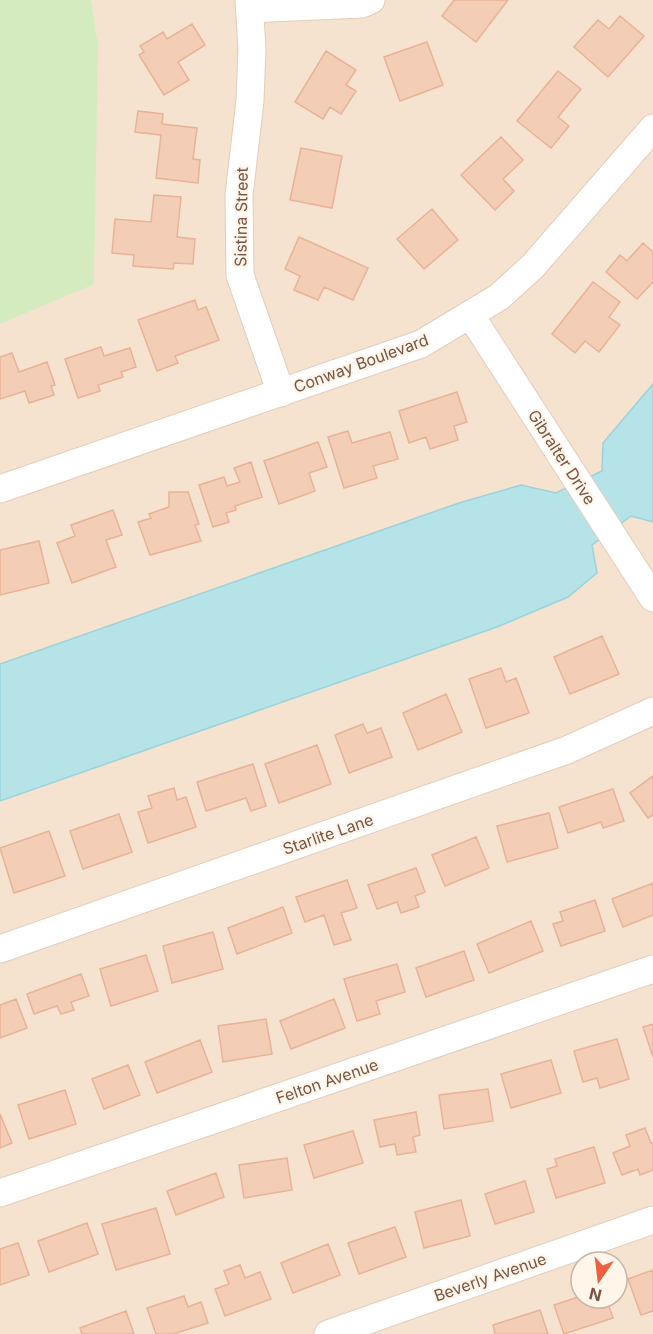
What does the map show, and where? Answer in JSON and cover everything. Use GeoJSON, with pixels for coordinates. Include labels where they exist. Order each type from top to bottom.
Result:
{"type":"FeatureCollection","features":[{"type":"Feature","properties":{"kind":"street"},"geometry":{"type":"LineString","coordinates":[[250,4],[362,4],[371,0]]}},
{"type":"Feature","properties":{"kind":"street","name":"Sistina Street"},"geometry":{"type":"LineString","coordinates":[[250,4],[250,101],[239,195],[240,275],[281,393]]}},
{"type":"Feature","properties":{"kind":"street","name":"Conway Boulevard"},"geometry":{"type":"LineString","coordinates":[[0,489],[421,344],[471,316],[499,297],[532,266],[653,128]]}},
{"type":"Feature","properties":{"kind":"street","name":"Gibralter Drive"},"geometry":{"type":"LineString","coordinates":[[471,316],[653,598]]}},
{"type":"Feature","properties":{"kind":"street","name":"Starlite Lane"},"geometry":{"type":"LineString","coordinates":[[0,949],[567,750],[653,711]]}},
{"type":"Feature","properties":{"kind":"street","name":"Felton Avenue"},"geometry":{"type":"LineString","coordinates":[[0,1193],[653,969]]}},
{"type":"Feature","properties":{"kind":"street","name":"Beverly Avenue"},"geometry":{"type":"LineString","coordinates":[[328,1334],[653,1220]]}},
{"type":"Feature","properties":{"kind":"shaded area"},"geometry":{"type":"Polygon","coordinates":[[[91,0],[653,0],[653,384],[603,443],[602,471],[556,493],[521,485],[459,503],[0,664],[0,324],[93,283],[98,45],[91,0]]]}},
{"type":"Feature","properties":{"kind":"shaded area"},"geometry":{"type":"Polygon","coordinates":[[[631,516],[653,522],[653,1334],[0,1334],[0,801],[497,627],[568,597],[597,573],[591,545],[631,516]]]}},
{"type":"Feature","properties":{"kind":"green space"},"geometry":{"type":"Polygon","coordinates":[[[0,0],[91,0],[98,45],[94,284],[0,324],[0,0]]]}},
{"type":"Feature","properties":{"kind":"water"},"geometry":{"type":"Polygon","coordinates":[[[653,384],[653,522],[631,516],[592,545],[597,573],[568,597],[497,627],[0,801],[0,664],[459,503],[521,485],[556,493],[602,471],[603,443],[653,384]]]}},
{"type":"Feature","properties":{"kind":"building"},"geometry":{"type":"Polygon","coordinates":[[[454,0],[508,0],[476,42],[442,16],[454,0]]]}},
{"type":"Feature","properties":{"kind":"building"},"geometry":{"type":"Polygon","coordinates":[[[620,16],[644,36],[608,77],[574,47],[598,20],[609,29],[620,16]]]}},
{"type":"Feature","properties":{"kind":"building"},"geometry":{"type":"Polygon","coordinates":[[[192,24],[205,45],[178,62],[189,80],[164,95],[139,55],[144,52],[140,46],[163,32],[167,39],[192,24]]]}},
{"type":"Feature","properties":{"kind":"building"},"geometry":{"type":"Polygon","coordinates":[[[427,42],[443,85],[400,101],[384,57],[427,42]]]}},
{"type":"Feature","properties":{"kind":"building"},"geometry":{"type":"Polygon","coordinates":[[[326,51],[356,70],[346,85],[356,91],[341,114],[330,107],[323,119],[295,102],[326,51]]]}},
{"type":"Feature","properties":{"kind":"building"},"geometry":{"type":"Polygon","coordinates":[[[558,71],[581,89],[558,117],[569,126],[551,148],[517,121],[558,71]]]}},
{"type":"Feature","properties":{"kind":"building"},"geometry":{"type":"Polygon","coordinates":[[[138,111],[163,114],[162,124],[197,128],[193,159],[200,160],[198,183],[156,178],[161,135],[135,132],[138,111]]]}},
{"type":"Feature","properties":{"kind":"building"},"geometry":{"type":"Polygon","coordinates":[[[501,137],[523,160],[503,179],[514,191],[495,210],[461,175],[501,137]]]}},
{"type":"Feature","properties":{"kind":"building"},"geometry":{"type":"Polygon","coordinates":[[[301,148],[342,156],[332,208],[290,200],[301,148]]]}},
{"type":"Feature","properties":{"kind":"building"},"geometry":{"type":"Polygon","coordinates":[[[154,195],[181,197],[177,237],[195,239],[193,264],[174,263],[173,269],[133,266],[134,255],[112,253],[115,219],[151,222],[154,195]]]}},
{"type":"Feature","properties":{"kind":"building"},"geometry":{"type":"Polygon","coordinates":[[[432,209],[458,240],[424,269],[397,239],[432,209]]]}},
{"type":"Feature","properties":{"kind":"building"},"geometry":{"type":"Polygon","coordinates":[[[299,237],[368,268],[353,300],[324,287],[318,300],[294,290],[300,276],[285,269],[299,237]]]}},
{"type":"Feature","properties":{"kind":"building"},"geometry":{"type":"Polygon","coordinates":[[[643,243],[653,252],[653,282],[637,299],[606,272],[620,255],[627,261],[643,243]]]}},
{"type":"Feature","properties":{"kind":"building"},"geometry":{"type":"Polygon","coordinates":[[[593,282],[620,302],[609,317],[620,325],[599,352],[585,341],[575,353],[552,334],[593,282]]]}},
{"type":"Feature","properties":{"kind":"building"},"geometry":{"type":"Polygon","coordinates":[[[195,300],[198,310],[206,307],[219,340],[175,356],[178,363],[157,371],[138,320],[195,300]]]}},
{"type":"Feature","properties":{"kind":"building"},"geometry":{"type":"Polygon","coordinates":[[[101,347],[104,356],[130,348],[136,367],[121,372],[123,377],[98,385],[100,391],[78,398],[65,359],[101,347]]]}},
{"type":"Feature","properties":{"kind":"building"},"geometry":{"type":"Polygon","coordinates":[[[12,353],[19,372],[47,362],[55,385],[51,386],[54,395],[29,403],[25,391],[0,399],[0,357],[12,353]]]}},
{"type":"Feature","properties":{"kind":"building"},"geometry":{"type":"Polygon","coordinates":[[[457,392],[467,422],[454,426],[458,440],[430,449],[426,437],[409,443],[399,411],[457,392]]]}},
{"type":"Feature","properties":{"kind":"building"},"geometry":{"type":"Polygon","coordinates":[[[348,431],[352,443],[390,432],[398,459],[373,466],[377,478],[344,488],[328,437],[348,431]]]}},
{"type":"Feature","properties":{"kind":"building"},"geometry":{"type":"Polygon","coordinates":[[[318,442],[327,467],[309,473],[315,491],[279,504],[264,461],[318,442]]]}},
{"type":"Feature","properties":{"kind":"building"},"geometry":{"type":"Polygon","coordinates":[[[251,462],[262,497],[235,506],[236,510],[226,513],[229,522],[213,527],[199,485],[224,477],[227,486],[240,482],[234,468],[251,462]]]}},
{"type":"Feature","properties":{"kind":"building"},"geometry":{"type":"Polygon","coordinates":[[[169,492],[188,492],[199,524],[195,525],[201,541],[150,555],[138,522],[151,518],[149,514],[169,507],[169,492]]]}},
{"type":"Feature","properties":{"kind":"building"},"geometry":{"type":"Polygon","coordinates":[[[113,510],[122,535],[106,540],[116,567],[72,583],[57,543],[75,536],[71,525],[113,510]]]}},
{"type":"Feature","properties":{"kind":"building"},"geometry":{"type":"Polygon","coordinates":[[[39,541],[49,583],[0,595],[0,550],[39,541]]]}},
{"type":"Feature","properties":{"kind":"building"},"geometry":{"type":"Polygon","coordinates":[[[602,636],[619,674],[570,694],[554,657],[602,636]]]}},
{"type":"Feature","properties":{"kind":"building"},"geometry":{"type":"Polygon","coordinates":[[[501,668],[506,682],[516,678],[529,713],[486,728],[469,679],[501,668]]]}},
{"type":"Feature","properties":{"kind":"building"},"geometry":{"type":"Polygon","coordinates":[[[446,694],[462,732],[418,750],[403,713],[446,694]]]}},
{"type":"Feature","properties":{"kind":"building"},"geometry":{"type":"Polygon","coordinates":[[[363,724],[367,733],[381,728],[392,757],[349,773],[335,735],[363,724]]]}},
{"type":"Feature","properties":{"kind":"building"},"geometry":{"type":"Polygon","coordinates":[[[317,745],[331,784],[279,803],[265,764],[317,745]]]}},
{"type":"Feature","properties":{"kind":"building"},"geometry":{"type":"Polygon","coordinates":[[[253,764],[266,806],[251,811],[246,798],[206,811],[197,782],[253,764]]]}},
{"type":"Feature","properties":{"kind":"building"},"geometry":{"type":"Polygon","coordinates":[[[653,776],[653,815],[648,818],[630,793],[653,776]]]}},
{"type":"Feature","properties":{"kind":"building"},"geometry":{"type":"Polygon","coordinates":[[[174,788],[177,800],[186,797],[196,827],[148,843],[138,812],[152,808],[148,796],[174,788]]]}},
{"type":"Feature","properties":{"kind":"building"},"geometry":{"type":"Polygon","coordinates":[[[613,789],[624,821],[603,828],[601,822],[568,833],[559,807],[613,789]]]}},
{"type":"Feature","properties":{"kind":"building"},"geometry":{"type":"Polygon","coordinates":[[[549,813],[558,848],[507,862],[497,826],[549,813]]]}},
{"type":"Feature","properties":{"kind":"building"},"geometry":{"type":"Polygon","coordinates":[[[119,814],[132,852],[83,869],[70,831],[119,814]]]}},
{"type":"Feature","properties":{"kind":"building"},"geometry":{"type":"Polygon","coordinates":[[[49,831],[65,876],[14,893],[0,848],[49,831]]]}},
{"type":"Feature","properties":{"kind":"building"},"geometry":{"type":"Polygon","coordinates":[[[476,837],[489,868],[445,886],[432,855],[476,837]]]}},
{"type":"Feature","properties":{"kind":"building"},"geometry":{"type":"Polygon","coordinates":[[[416,868],[425,892],[415,896],[419,907],[401,913],[397,902],[377,909],[368,885],[416,868]]]}},
{"type":"Feature","properties":{"kind":"building"},"geometry":{"type":"Polygon","coordinates":[[[347,880],[357,908],[341,913],[351,940],[334,945],[324,915],[305,922],[296,897],[347,880]]]}},
{"type":"Feature","properties":{"kind":"building"},"geometry":{"type":"Polygon","coordinates":[[[653,883],[653,915],[623,927],[612,899],[653,883]]]}},
{"type":"Feature","properties":{"kind":"building"},"geometry":{"type":"Polygon","coordinates":[[[595,900],[605,931],[561,946],[553,924],[563,921],[560,912],[595,900]]]}},
{"type":"Feature","properties":{"kind":"building"},"geometry":{"type":"Polygon","coordinates":[[[283,907],[292,933],[237,954],[228,928],[283,907]]]}},
{"type":"Feature","properties":{"kind":"building"},"geometry":{"type":"Polygon","coordinates":[[[531,921],[543,951],[489,973],[477,944],[531,921]]]}},
{"type":"Feature","properties":{"kind":"building"},"geometry":{"type":"Polygon","coordinates":[[[213,932],[223,969],[172,983],[163,946],[213,932]]]}},
{"type":"Feature","properties":{"kind":"building"},"geometry":{"type":"Polygon","coordinates":[[[464,951],[474,980],[426,997],[416,968],[464,951]]]}},
{"type":"Feature","properties":{"kind":"building"},"geometry":{"type":"Polygon","coordinates":[[[146,955],[158,991],[111,1006],[100,969],[146,955]]]}},
{"type":"Feature","properties":{"kind":"building"},"geometry":{"type":"Polygon","coordinates":[[[397,964],[405,992],[376,1001],[380,1014],[357,1021],[344,979],[397,964]]]}},
{"type":"Feature","properties":{"kind":"building"},"geometry":{"type":"Polygon","coordinates":[[[81,974],[89,996],[71,1002],[74,1010],[61,1014],[57,1006],[34,1014],[27,994],[81,974]]]}},
{"type":"Feature","properties":{"kind":"building"},"geometry":{"type":"Polygon","coordinates":[[[16,999],[27,1028],[0,1038],[0,1005],[16,999]]]}},
{"type":"Feature","properties":{"kind":"building"},"geometry":{"type":"Polygon","coordinates":[[[334,999],[345,1028],[291,1049],[280,1021],[334,999]]]}},
{"type":"Feature","properties":{"kind":"building"},"geometry":{"type":"Polygon","coordinates":[[[266,1019],[272,1054],[223,1062],[218,1026],[266,1019]]]}},
{"type":"Feature","properties":{"kind":"building"},"geometry":{"type":"Polygon","coordinates":[[[653,1024],[653,1057],[643,1027],[653,1024]]]}},
{"type":"Feature","properties":{"kind":"building"},"geometry":{"type":"Polygon","coordinates":[[[617,1039],[629,1079],[600,1088],[597,1078],[583,1082],[574,1051],[617,1039]]]}},
{"type":"Feature","properties":{"kind":"building"},"geometry":{"type":"Polygon","coordinates":[[[200,1040],[212,1072],[157,1093],[145,1062],[200,1040]]]}},
{"type":"Feature","properties":{"kind":"building"},"geometry":{"type":"Polygon","coordinates":[[[551,1060],[561,1093],[511,1108],[501,1074],[551,1060]]]}},
{"type":"Feature","properties":{"kind":"building"},"geometry":{"type":"Polygon","coordinates":[[[128,1065],[140,1095],[104,1109],[92,1079],[128,1065]]]}},
{"type":"Feature","properties":{"kind":"building"},"geometry":{"type":"Polygon","coordinates":[[[488,1089],[493,1121],[444,1129],[439,1095],[488,1089]]]}},
{"type":"Feature","properties":{"kind":"building"},"geometry":{"type":"Polygon","coordinates":[[[65,1090],[76,1124],[29,1139],[18,1105],[65,1090]]]}},
{"type":"Feature","properties":{"kind":"building"},"geometry":{"type":"Polygon","coordinates":[[[416,1112],[420,1135],[413,1137],[416,1152],[397,1155],[395,1144],[380,1147],[374,1120],[416,1112]]]}},
{"type":"Feature","properties":{"kind":"building"},"geometry":{"type":"Polygon","coordinates":[[[0,1114],[12,1143],[0,1148],[0,1114]]]}},
{"type":"Feature","properties":{"kind":"building"},"geometry":{"type":"Polygon","coordinates":[[[645,1128],[653,1143],[653,1170],[640,1175],[638,1169],[622,1175],[613,1153],[630,1146],[626,1135],[645,1128]]]}},
{"type":"Feature","properties":{"kind":"building"},"geometry":{"type":"Polygon","coordinates":[[[353,1131],[363,1163],[314,1178],[304,1145],[353,1131]]]}},
{"type":"Feature","properties":{"kind":"building"},"geometry":{"type":"Polygon","coordinates":[[[594,1147],[605,1183],[556,1198],[547,1169],[557,1166],[555,1159],[594,1147]]]}},
{"type":"Feature","properties":{"kind":"building"},"geometry":{"type":"Polygon","coordinates":[[[287,1158],[292,1190],[244,1198],[239,1165],[287,1158]]]}},
{"type":"Feature","properties":{"kind":"building"},"geometry":{"type":"Polygon","coordinates":[[[216,1173],[224,1197],[176,1215],[167,1191],[216,1173]]]}},
{"type":"Feature","properties":{"kind":"building"},"geometry":{"type":"Polygon","coordinates":[[[525,1181],[534,1212],[495,1224],[485,1194],[525,1181]]]}},
{"type":"Feature","properties":{"kind":"building"},"geometry":{"type":"Polygon","coordinates":[[[461,1200],[470,1236],[424,1248],[415,1212],[461,1200]]]}},
{"type":"Feature","properties":{"kind":"building"},"geometry":{"type":"Polygon","coordinates":[[[156,1208],[170,1254],[116,1270],[102,1224],[156,1208]]]}},
{"type":"Feature","properties":{"kind":"building"},"geometry":{"type":"Polygon","coordinates":[[[87,1223],[98,1254],[49,1272],[38,1241],[87,1223]]]}},
{"type":"Feature","properties":{"kind":"building"},"geometry":{"type":"Polygon","coordinates":[[[395,1227],[406,1257],[359,1274],[348,1243],[395,1227]]]}},
{"type":"Feature","properties":{"kind":"building"},"geometry":{"type":"Polygon","coordinates":[[[18,1243],[29,1275],[0,1285],[0,1249],[18,1243]]]}},
{"type":"Feature","properties":{"kind":"building"},"geometry":{"type":"Polygon","coordinates":[[[328,1244],[340,1275],[293,1293],[281,1263],[328,1244]]]}},
{"type":"Feature","properties":{"kind":"building"},"geometry":{"type":"Polygon","coordinates":[[[240,1265],[245,1278],[260,1272],[271,1299],[225,1316],[215,1289],[229,1284],[224,1271],[240,1265]]]}},
{"type":"Feature","properties":{"kind":"building"},"geometry":{"type":"Polygon","coordinates":[[[653,1270],[653,1311],[641,1315],[629,1279],[653,1270]]]}},
{"type":"Feature","properties":{"kind":"building"},"geometry":{"type":"Polygon","coordinates":[[[184,1296],[188,1307],[201,1302],[208,1323],[173,1334],[156,1334],[147,1308],[184,1296]]]}},
{"type":"Feature","properties":{"kind":"building"},"geometry":{"type":"Polygon","coordinates":[[[569,1300],[569,1310],[610,1310],[613,1318],[564,1334],[554,1305],[569,1300]]]}},
{"type":"Feature","properties":{"kind":"building"},"geometry":{"type":"Polygon","coordinates":[[[540,1310],[548,1334],[495,1334],[493,1325],[540,1310]]]}},
{"type":"Feature","properties":{"kind":"building"},"geometry":{"type":"Polygon","coordinates":[[[126,1311],[134,1334],[82,1334],[80,1328],[126,1311]]]}}]}
